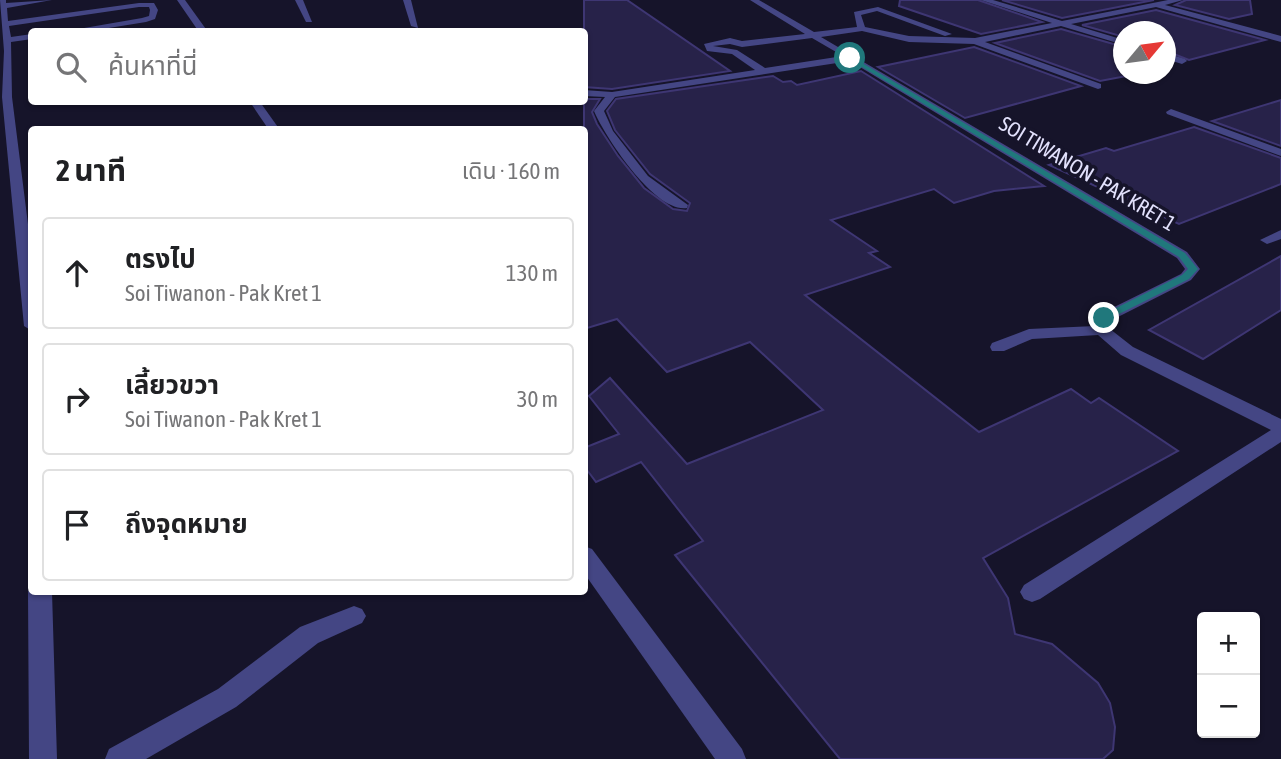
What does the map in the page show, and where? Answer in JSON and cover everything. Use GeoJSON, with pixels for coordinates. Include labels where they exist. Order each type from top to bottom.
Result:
{"type":"FeatureCollection","features":[{"type":"Feature","properties":{"kind":"street"},"geometry":{"type":"LineString","coordinates":[[28,295],[3,98],[2,3],[48,0]]}},
{"type":"Feature","properties":{"kind":"street"},"geometry":{"type":"LineString","coordinates":[[181,0],[201,28]]}},
{"type":"Feature","properties":{"kind":"street"},"geometry":{"type":"LineString","coordinates":[[299,0],[309,20]]}},
{"type":"Feature","properties":{"kind":"street"},"geometry":{"type":"LineString","coordinates":[[407,0],[415,26]]}},
{"type":"Feature","properties":{"kind":"street","name":"SOI TIWANON - PAK KRET 1"},"geometry":{"type":"LineString","coordinates":[[754,0],[1182,255],[1193,269],[1186,277],[1104,318],[1102,330]]}},
{"type":"Feature","properties":{"kind":"street"},"geometry":{"type":"LineString","coordinates":[[872,0],[878,9]]}},
{"type":"Feature","properties":{"kind":"street"},"geometry":{"type":"LineString","coordinates":[[985,0],[1113,40]]}},
{"type":"Feature","properties":{"kind":"street"},"geometry":{"type":"LineString","coordinates":[[975,41],[1179,0]]}},
{"type":"Feature","properties":{"kind":"street"},"geometry":{"type":"LineString","coordinates":[[42,28],[139,5],[151,5],[154,10],[152,17],[143,20],[91,28]]}},
{"type":"Feature","properties":{"kind":"street"},"geometry":{"type":"LineString","coordinates":[[1154,5],[1281,39]]}},
{"type":"Feature","properties":{"kind":"street"},"geometry":{"type":"LineString","coordinates":[[862,29],[857,14],[878,9],[1098,86]]}},
{"type":"Feature","properties":{"kind":"street"},"geometry":{"type":"LineString","coordinates":[[763,71],[734,52],[710,49],[708,44],[718,41],[742,44],[862,29],[909,38],[960,38]]}},
{"type":"Feature","properties":{"kind":"street"},"geometry":{"type":"LineString","coordinates":[[4,37],[28,31]]}},
{"type":"Feature","properties":{"kind":"street"},"geometry":{"type":"LineString","coordinates":[[4,37],[28,36]]}},
{"type":"Feature","properties":{"kind":"street"},"geometry":{"type":"LineString","coordinates":[[588,93],[612,95],[850,58]]}},
{"type":"Feature","properties":{"kind":"street"},"geometry":{"type":"LineString","coordinates":[[1176,59],[1182,61]]}},
{"type":"Feature","properties":{"kind":"street"},"geometry":{"type":"LineString","coordinates":[[612,95],[599,111],[608,132],[644,179],[682,205]]}},
{"type":"Feature","properties":{"kind":"street"},"geometry":{"type":"LineString","coordinates":[[257,105],[272,126]]}},
{"type":"Feature","properties":{"kind":"street"},"geometry":{"type":"LineString","coordinates":[[1171,112],[1281,153]]}},
{"type":"Feature","properties":{"kind":"street"},"geometry":{"type":"LineString","coordinates":[[1267,240],[1281,234]]}},
{"type":"Feature","properties":{"kind":"street"},"geometry":{"type":"LineString","coordinates":[[998,347],[1030,334],[1102,330],[1127,351],[1281,427]]}},
{"type":"Feature","properties":{"kind":"street"},"geometry":{"type":"LineString","coordinates":[[1032,593],[1281,433]]}},
{"type":"Feature","properties":{"kind":"street"},"geometry":{"type":"LineString","coordinates":[[588,561],[732,759]]}},
{"type":"Feature","properties":{"kind":"street"},"geometry":{"type":"LineString","coordinates":[[40,595],[43,759]]}},
{"type":"Feature","properties":{"kind":"street"},"geometry":{"type":"LineString","coordinates":[[119,759],[227,698],[309,635],[354,615]]}},
{"type":"Feature","properties":{"kind":"building"},"geometry":{"type":"Polygon","coordinates":[[[584,0],[627,0],[730,71],[612,89],[588,87],[588,28],[584,28],[584,0]]]}},
{"type":"Feature","properties":{"kind":"building"},"geometry":{"type":"Polygon","coordinates":[[[900,0],[978,0],[1042,22],[981,34],[899,6],[900,0]]]}},
{"type":"Feature","properties":{"kind":"building"},"geometry":{"type":"Polygon","coordinates":[[[1002,0],[1154,0],[1062,18],[1002,0]]]}},
{"type":"Feature","properties":{"kind":"building"},"geometry":{"type":"Polygon","coordinates":[[[1186,0],[1250,0],[1252,14],[1229,19],[1175,5],[1186,0]]]}},
{"type":"Feature","properties":{"kind":"building"},"geometry":{"type":"Polygon","coordinates":[[[1156,10],[1265,40],[1189,60],[1176,55],[1176,21],[1113,21],[1113,34],[1082,25],[1156,10]]]}},
{"type":"Feature","properties":{"kind":"building"},"geometry":{"type":"Polygon","coordinates":[[[1061,29],[1113,44],[1113,79],[1100,81],[995,43],[1061,29]]]}},
{"type":"Feature","properties":{"kind":"building"},"geometry":{"type":"Polygon","coordinates":[[[974,47],[1081,86],[965,118],[878,67],[974,47]]]}},
{"type":"Feature","properties":{"kind":"building"},"geometry":{"type":"Polygon","coordinates":[[[861,71],[1044,186],[994,191],[954,203],[934,189],[831,220],[877,251],[869,253],[890,267],[805,295],[979,432],[1071,389],[1091,403],[1099,398],[1178,451],[983,558],[1008,598],[1015,634],[1052,644],[1098,683],[1110,703],[1115,727],[1113,750],[1103,759],[840,759],[675,555],[703,541],[641,462],[596,482],[588,471],[588,446],[619,434],[589,396],[610,378],[687,464],[823,410],[750,342],[667,372],[617,319],[588,328],[588,126],[584,126],[584,105],[588,105],[588,99],[600,99],[592,112],[618,156],[644,188],[673,209],[687,211],[690,203],[650,174],[615,130],[607,111],[616,99],[773,76],[783,82],[791,81],[797,85],[861,71]]]}},
{"type":"Feature","properties":{"kind":"building"},"geometry":{"type":"Polygon","coordinates":[[[1281,100],[1281,146],[1212,121],[1281,100]]]}},
{"type":"Feature","properties":{"kind":"building"},"geometry":{"type":"Polygon","coordinates":[[[1194,127],[1281,158],[1281,184],[1179,224],[1049,165],[1106,148],[1114,151],[1194,127]]]}},
{"type":"Feature","properties":{"kind":"building"},"geometry":{"type":"Polygon","coordinates":[[[1281,256],[1281,310],[1203,359],[1149,330],[1281,256]]]}},
{"type":"Feature","properties":{"kind":"route"},"geometry":{"type":"LineString","coordinates":[[850,58],[1182,255],[1193,269],[1186,277],[1104,318]]}}]}
